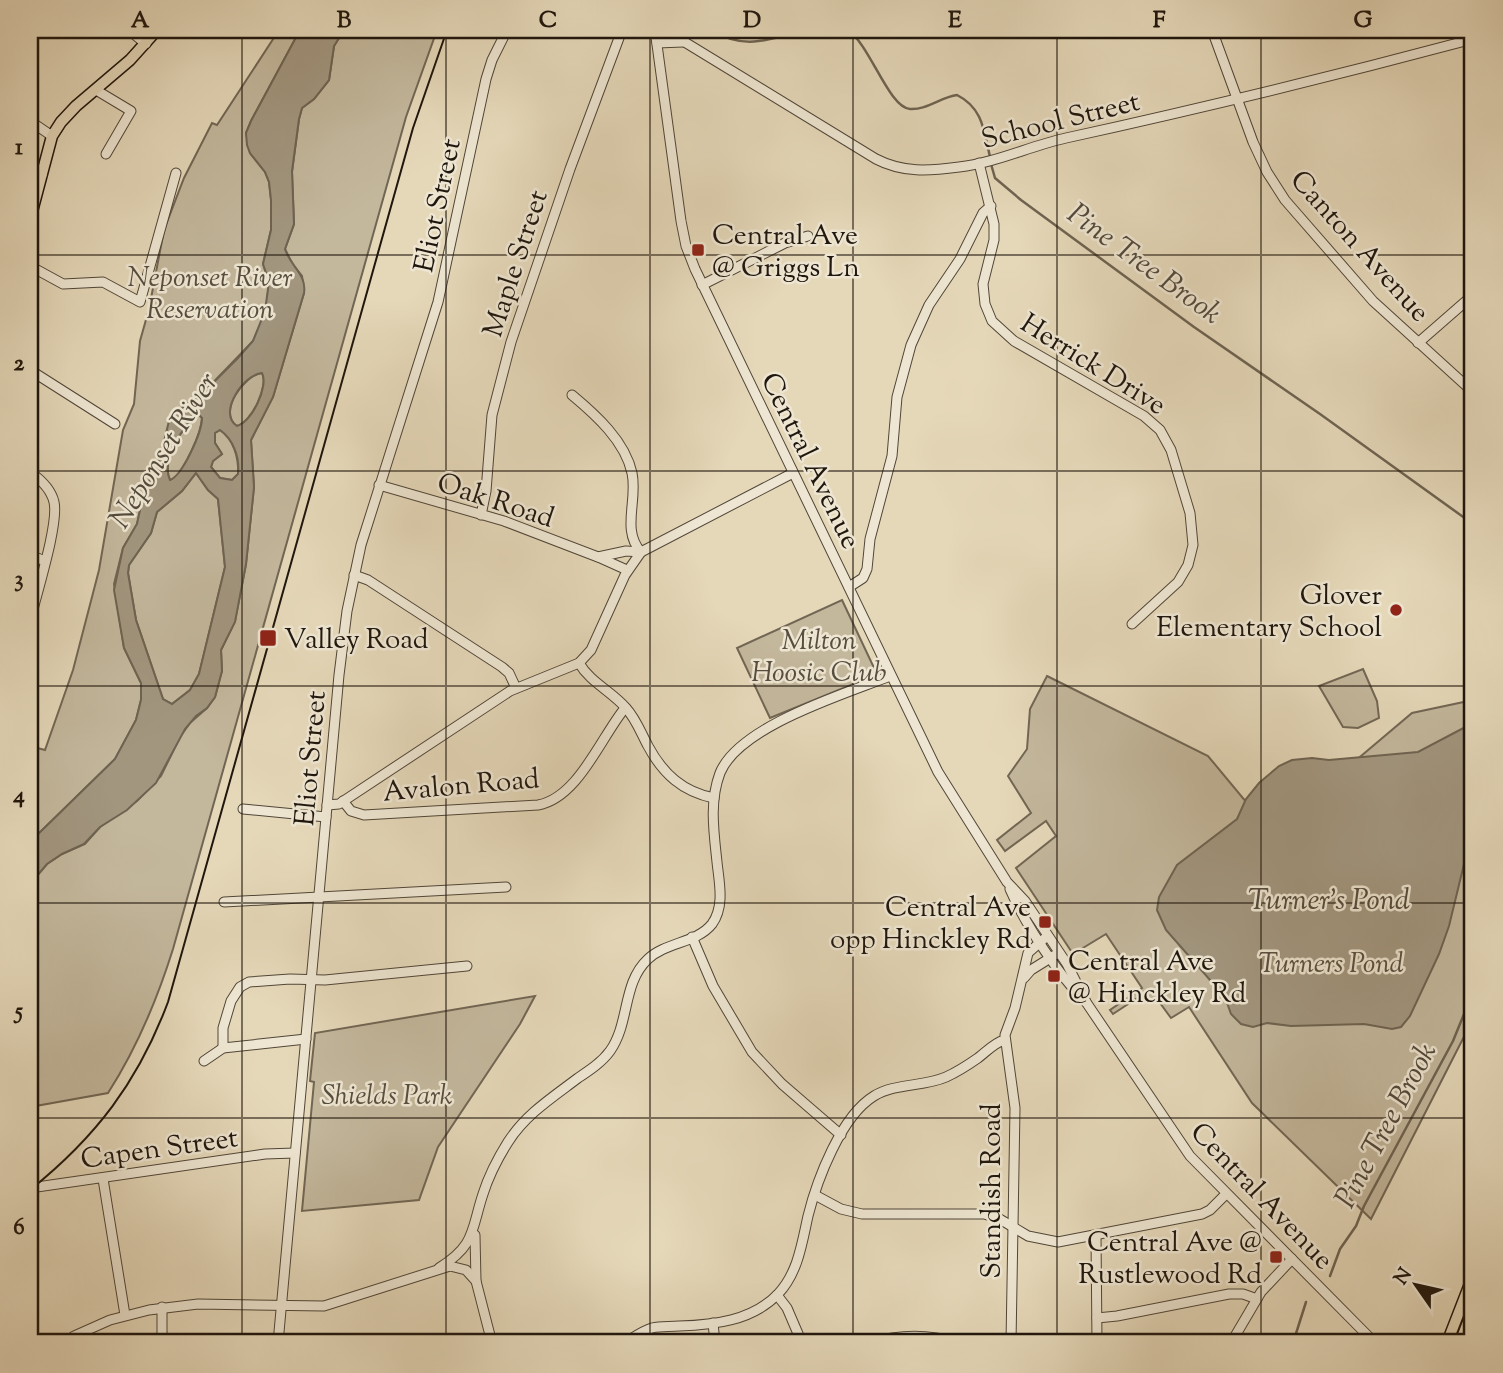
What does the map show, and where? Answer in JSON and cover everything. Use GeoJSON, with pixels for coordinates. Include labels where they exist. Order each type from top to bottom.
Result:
{"type":"FeatureCollection","features":[{"type":"Feature","properties":{"kind":"main road"},"geometry":{"type":"LineString","coordinates":[[30,219],[52,136],[76,106],[146,44],[157,30]]}},
{"type":"Feature","properties":{"kind":"main road"},"geometry":{"type":"LineString","coordinates":[[1447,1343],[1469,1302],[1473,1276]]}},
{"type":"Feature","properties":{"kind":"main road"},"geometry":{"type":"LineString","coordinates":[[1460,1343],[1473,1310]]}},
{"type":"Feature","properties":{"kind":"street"},"geometry":{"type":"LineString","coordinates":[[129,30],[146,44]]}},
{"type":"Feature","properties":{"kind":"street","name":"Eliot Street"},"geometry":{"type":"LineString","coordinates":[[278,1343],[327,805],[344,636],[354,575],[379,485],[440,294],[486,79],[507,30]]}},
{"type":"Feature","properties":{"kind":"street","name":"Central Avenue"},"geometry":{"type":"LineString","coordinates":[[655,30],[688,252],[937,772],[1007,882],[1025,901],[1055,955],[1079,983],[1086,1002],[1180,1143],[1226,1194],[1376,1342]]}},
{"type":"Feature","properties":{"kind":"street","name":"School Street"},"geometry":{"type":"LineString","coordinates":[[665,30],[891,166],[921,170],[981,162],[1063,138],[1163,118],[1473,39]]}},
{"type":"Feature","properties":{"kind":"street","name":"Canton Avenue"},"geometry":{"type":"LineString","coordinates":[[1212,30],[1257,152],[1285,200],[1373,301],[1473,392]]}},
{"type":"Feature","properties":{"kind":"street","name":"Maple Street"},"geometry":{"type":"LineString","coordinates":[[481,515],[486,491],[493,407],[511,342],[574,157],[621,31]]}},
{"type":"Feature","properties":{"kind":"street"},"geometry":{"type":"LineString","coordinates":[[657,43],[684,43]]}},
{"type":"Feature","properties":{"kind":"street"},"geometry":{"type":"LineString","coordinates":[[96,90],[131,111],[106,154]]}},
{"type":"Feature","properties":{"kind":"street"},"geometry":{"type":"LineString","coordinates":[[30,121],[52,136]]}},
{"type":"Feature","properties":{"kind":"street","name":"Herrick Drive"},"geometry":{"type":"LineString","coordinates":[[981,162],[995,235],[983,291],[986,310],[992,321],[1014,341],[1144,416],[1160,430],[1171,450],[1192,522],[1192,552],[1185,571],[1173,588],[1132,624]]}},
{"type":"Feature","properties":{"kind":"street"},"geometry":{"type":"LineString","coordinates":[[30,266],[64,284],[103,282],[140,302],[176,173]]}},
{"type":"Feature","properties":{"kind":"street"},"geometry":{"type":"LineString","coordinates":[[30,175],[42,175]]}},
{"type":"Feature","properties":{"kind":"street"},"geometry":{"type":"LineString","coordinates":[[849,587],[863,578],[867,569],[870,539],[891,466],[897,397],[911,345],[929,305],[960,258],[983,213],[991,206]]}},
{"type":"Feature","properties":{"kind":"street"},"geometry":{"type":"LineString","coordinates":[[702,285],[786,243],[808,236]]}},
{"type":"Feature","properties":{"kind":"street"},"geometry":{"type":"LineString","coordinates":[[1418,343],[1473,295]]}},
{"type":"Feature","properties":{"kind":"street"},"geometry":{"type":"LineString","coordinates":[[30,370],[115,424]]}},
{"type":"Feature","properties":{"kind":"street"},"geometry":{"type":"LineString","coordinates":[[572,395],[610,432],[629,464],[633,483],[631,537],[641,552]]}},
{"type":"Feature","properties":{"kind":"street"},"geometry":{"type":"LineString","coordinates":[[30,472],[41,481],[54,501],[54,519],[30,621]]}},
{"type":"Feature","properties":{"kind":"street"},"geometry":{"type":"LineString","coordinates":[[327,805],[343,801],[516,688],[579,663],[594,644],[627,570],[641,552],[793,473]]}},
{"type":"Feature","properties":{"kind":"street","name":"Oak Road"},"geometry":{"type":"LineString","coordinates":[[379,485],[481,515],[627,570]]}},
{"type":"Feature","properties":{"kind":"street","name":"Oak Road"},"geometry":{"type":"LineString","coordinates":[[598,557],[626,551],[641,552]]}},
{"type":"Feature","properties":{"kind":"street"},"geometry":{"type":"LineString","coordinates":[[30,555],[45,561]]}},
{"type":"Feature","properties":{"kind":"street"},"geometry":{"type":"LineString","coordinates":[[354,575],[368,580],[502,667],[509,673],[516,688]]}},
{"type":"Feature","properties":{"kind":"street"},"geometry":{"type":"LineString","coordinates":[[579,663],[589,677],[625,708],[637,723],[655,757],[670,775],[687,790],[714,798]]}},
{"type":"Feature","properties":{"kind":"street"},"geometry":{"type":"LineString","coordinates":[[439,1268],[463,1249],[475,1225],[489,1179],[515,1133],[537,1110],[610,1051],[621,1030],[634,979],[643,964],[662,949],[692,937],[711,925],[719,905],[720,894],[713,822],[714,798],[725,762],[747,741],[788,717],[890,676]]}},
{"type":"Feature","properties":{"kind":"street","name":"Avalon Road"},"geometry":{"type":"LineString","coordinates":[[343,801],[351,811],[364,815],[538,805],[550,802],[572,785],[625,708]]}},
{"type":"Feature","properties":{"kind":"street"},"geometry":{"type":"LineString","coordinates":[[243,809],[326,817]]}},
{"type":"Feature","properties":{"kind":"street"},"geometry":{"type":"LineString","coordinates":[[224,902],[506,887]]}},
{"type":"Feature","properties":{"kind":"street"},"geometry":{"type":"LineString","coordinates":[[692,937],[713,986],[752,1052],[775,1078],[841,1135]]}},
{"type":"Feature","properties":{"kind":"street"},"geometry":{"type":"LineString","coordinates":[[624,1343],[655,1327],[713,1323],[743,1317],[777,1295],[796,1264],[827,1162],[859,1109],[884,1091],[932,1082],[948,1076],[1004,1040],[1028,953],[1045,939]]}},
{"type":"Feature","properties":{"kind":"street"},"geometry":{"type":"LineString","coordinates":[[1023,979],[1031,970],[1055,955]]}},
{"type":"Feature","properties":{"kind":"street"},"geometry":{"type":"LineString","coordinates":[[223,1048],[222,1035],[228,1010],[237,991],[244,984],[467,966]]}},
{"type":"Feature","properties":{"kind":"street"},"geometry":{"type":"LineString","coordinates":[[204,1061],[223,1048],[306,1039]]}},
{"type":"Feature","properties":{"kind":"street","name":"Standish Road"},"geometry":{"type":"LineString","coordinates":[[1004,1040],[1014,1096],[1011,1343]]}},
{"type":"Feature","properties":{"kind":"street","name":"Capen Street"},"geometry":{"type":"LineString","coordinates":[[30,1188],[272,1153],[295,1153]]}},
{"type":"Feature","properties":{"kind":"street"},"geometry":{"type":"LineString","coordinates":[[103,1179],[125,1315]]}},
{"type":"Feature","properties":{"kind":"street"},"geometry":{"type":"LineString","coordinates":[[815,1195],[854,1213],[977,1213],[998,1218],[1028,1236],[1051,1241],[1073,1240],[1202,1214],[1226,1194]]}},
{"type":"Feature","properties":{"kind":"street"},"geometry":{"type":"LineString","coordinates":[[475,1225],[476,1281],[492,1343]]}},
{"type":"Feature","properties":{"kind":"street"},"geometry":{"type":"LineString","coordinates":[[1096,1235],[1097,1343]]}},
{"type":"Feature","properties":{"kind":"street"},"geometry":{"type":"LineString","coordinates":[[1231,1343],[1257,1299],[1292,1259]]}},
{"type":"Feature","properties":{"kind":"street"},"geometry":{"type":"LineString","coordinates":[[66,1343],[81,1333],[125,1315],[162,1307],[198,1304],[281,1307],[332,1304],[439,1268],[455,1266],[466,1270],[476,1281]]}},
{"type":"Feature","properties":{"kind":"street"},"geometry":{"type":"LineString","coordinates":[[1097,1318],[1229,1294],[1243,1294],[1257,1299]]}},
{"type":"Feature","properties":{"kind":"street"},"geometry":{"type":"LineString","coordinates":[[777,1295],[787,1308],[802,1343]]}},
{"type":"Feature","properties":{"kind":"street"},"geometry":{"type":"LineString","coordinates":[[162,1307],[162,1343]]}},
{"type":"Feature","properties":{"kind":"street"},"geometry":{"type":"LineString","coordinates":[[713,1323],[715,1343]]}},
{"type":"Feature","properties":{"kind":"street"},"geometry":{"type":"LineString","coordinates":[[870,1343],[904,1335],[958,1343]]}},
{"type":"Feature","properties":{"kind":"green space","name":"Neponset River Reservation"},"geometry":{"type":"Polygon","coordinates":[[[279,30],[300,30],[246,133],[250,153],[265,172],[269,182],[271,230],[263,264],[269,282],[266,311],[253,341],[202,394],[183,407],[144,492],[137,524],[123,548],[114,584],[124,648],[141,683],[141,700],[136,720],[115,759],[30,842],[30,746],[45,750],[73,670],[99,570],[123,430],[134,404],[140,341],[164,230],[184,178],[212,123],[217,125],[279,30]]]}},
{"type":"Feature","properties":{"kind":"green space","name":"Neponset River Reservation"},"geometry":{"type":"Polygon","coordinates":[[[344,30],[437,30],[406,117],[173,949],[145,1023],[108,1093],[30,1107],[30,884],[47,864],[85,844],[100,827],[137,801],[161,776],[190,723],[215,697],[222,671],[221,650],[235,621],[246,564],[254,487],[251,440],[273,397],[304,293],[302,276],[285,249],[294,224],[292,172],[299,119],[302,108],[314,99],[329,80],[334,46],[344,30]]]}},
{"type":"Feature","properties":{"kind":"green space","name":"Neponset River Reservation"},"geometry":{"type":"Polygon","coordinates":[[[262,373],[264,379],[258,402],[248,418],[237,426],[230,413],[235,395],[248,380],[262,373]]]}},
{"type":"Feature","properties":{"kind":"green space"},"geometry":{"type":"Polygon","coordinates":[[[199,415],[202,418],[201,425],[192,450],[178,475],[170,480],[168,463],[175,444],[186,427],[199,415]]]}},
{"type":"Feature","properties":{"kind":"green space"},"geometry":{"type":"Polygon","coordinates":[[[220,430],[232,443],[236,455],[238,474],[232,480],[220,478],[211,467],[213,461],[222,454],[215,443],[215,433],[220,430]]]}},
{"type":"Feature","properties":{"kind":"green space"},"geometry":{"type":"Polygon","coordinates":[[[196,473],[218,499],[225,567],[199,674],[190,690],[172,704],[163,699],[136,620],[128,573],[129,565],[151,533],[157,512],[182,491],[196,473]]]}},
{"type":"Feature","properties":{"kind":"green space","name":"Milton Hoosic Club"},"geometry":{"type":"Polygon","coordinates":[[[842,600],[876,672],[770,718],[737,648],[842,600]]]}},
{"type":"Feature","properties":{"kind":"green space"},"geometry":{"type":"Polygon","coordinates":[[[1363,669],[1377,701],[1379,718],[1358,728],[1343,727],[1319,686],[1363,669]]]}},
{"type":"Feature","properties":{"kind":"green space","name":"Turners Pond"},"geometry":{"type":"Polygon","coordinates":[[[1047,676],[1208,756],[1271,832],[1412,713],[1473,700],[1473,1019],[1371,1219],[1252,1103],[1189,1007],[1171,1018],[1157,999],[1150,1002],[1145,993],[1113,1014],[1110,1010],[1142,988],[1106,934],[1073,954],[1016,868],[1056,836],[1046,821],[1005,851],[997,840],[1031,813],[1008,776],[1027,749],[1030,709],[1047,676]]]}},
{"type":"Feature","properties":{"kind":"green space","name":"Shields Park"},"geometry":{"type":"Polygon","coordinates":[[[535,996],[520,1024],[438,1147],[419,1200],[302,1211],[314,1082],[310,1081],[315,1033],[535,996]]]}},
{"type":"Feature","properties":{"kind":"water","name":"Neponset River"},"geometry":{"type":"Polygon","coordinates":[[[300,30],[344,30],[334,46],[329,80],[314,99],[302,108],[299,119],[292,171],[294,224],[285,249],[301,275],[304,293],[273,397],[251,440],[254,487],[246,564],[235,622],[221,650],[222,671],[215,697],[185,729],[156,783],[127,810],[100,827],[84,844],[47,864],[30,884],[30,842],[115,759],[136,720],[141,700],[141,683],[124,648],[114,590],[123,548],[137,524],[144,492],[159,462],[169,421],[175,413],[202,394],[253,341],[265,311],[269,282],[263,264],[271,230],[271,200],[265,172],[247,145],[246,133],[300,30]],[[262,373],[255,375],[241,387],[231,404],[232,420],[237,426],[248,418],[258,403],[264,379],[262,373]],[[199,415],[180,435],[171,454],[168,464],[170,480],[186,462],[195,442],[202,418],[199,415]],[[220,430],[215,433],[215,443],[222,454],[213,461],[211,467],[220,478],[232,480],[238,474],[235,449],[229,438],[220,430]],[[196,473],[182,491],[157,512],[151,533],[129,565],[128,573],[136,620],[163,699],[172,704],[190,690],[199,674],[225,567],[218,499],[196,473]]]}},
{"type":"Feature","properties":{"kind":"water","name":"Turner's Pond"},"geometry":{"type":"Polygon","coordinates":[[[1473,723],[1473,820],[1467,836],[1465,860],[1449,926],[1410,1016],[1401,1027],[1392,1029],[1364,1024],[1291,1026],[1267,1023],[1253,1027],[1241,1024],[1231,1014],[1225,997],[1166,930],[1157,910],[1159,897],[1177,865],[1237,819],[1246,799],[1259,783],[1279,766],[1292,760],[1329,760],[1418,752],[1473,723]]]}},
{"type":"Feature","properties":{"kind":"waterway","name":"Pine Tree Brook"},"geometry":{"type":"LineString","coordinates":[[713,30],[746,42],[804,30]]}},
{"type":"Feature","properties":{"kind":"waterway","name":"Pine Tree Brook"},"geometry":{"type":"LineString","coordinates":[[848,30],[902,106],[916,109],[957,95],[966,100],[981,121],[990,157]]}},
{"type":"Feature","properties":{"kind":"waterway","name":"Pine Tree Brook"},"geometry":{"type":"LineString","coordinates":[[991,164],[995,178],[1021,200],[1194,327],[1473,524]]}},
{"type":"Feature","properties":{"kind":"waterway","name":"Pine Tree Brook"},"geometry":{"type":"LineString","coordinates":[[1330,1276],[1340,1249],[1356,1226],[1364,1206],[1453,1041],[1473,992]]}},
{"type":"Feature","properties":{"kind":"waterway","name":"Pine Tree Brook"},"geometry":{"type":"LineString","coordinates":[[1293,1343],[1306,1302]]}},
{"type":"Feature","properties":{"kind":"tram line"},"geometry":{"type":"LineString","coordinates":[[30,1190],[75,1150],[129,1083],[168,1002],[413,128],[447,30]]}},
{"type":"Feature","properties":{"kind":"place","name":"Central Ave @ Griggs Ln"},"geometry":{"type":"Point","coordinates":[698,250]}},
{"type":"Feature","properties":{"kind":"place","name":"Glover Elementary School"},"geometry":{"type":"Point","coordinates":[1396,610]}},
{"type":"Feature","properties":{"kind":"place","name":"Valley Road"},"geometry":{"type":"Point","coordinates":[268,638]}},
{"type":"Feature","properties":{"kind":"place","name":"Central Ave opp Hinckley Rd"},"geometry":{"type":"Point","coordinates":[1045,922]}},
{"type":"Feature","properties":{"kind":"place","name":"Central Ave @ Hinckley Rd"},"geometry":{"type":"Point","coordinates":[1054,976]}},
{"type":"Feature","properties":{"kind":"place","name":"Central Ave @ Rustlewood Rd"},"geometry":{"type":"Point","coordinates":[1276,1257]}}]}
